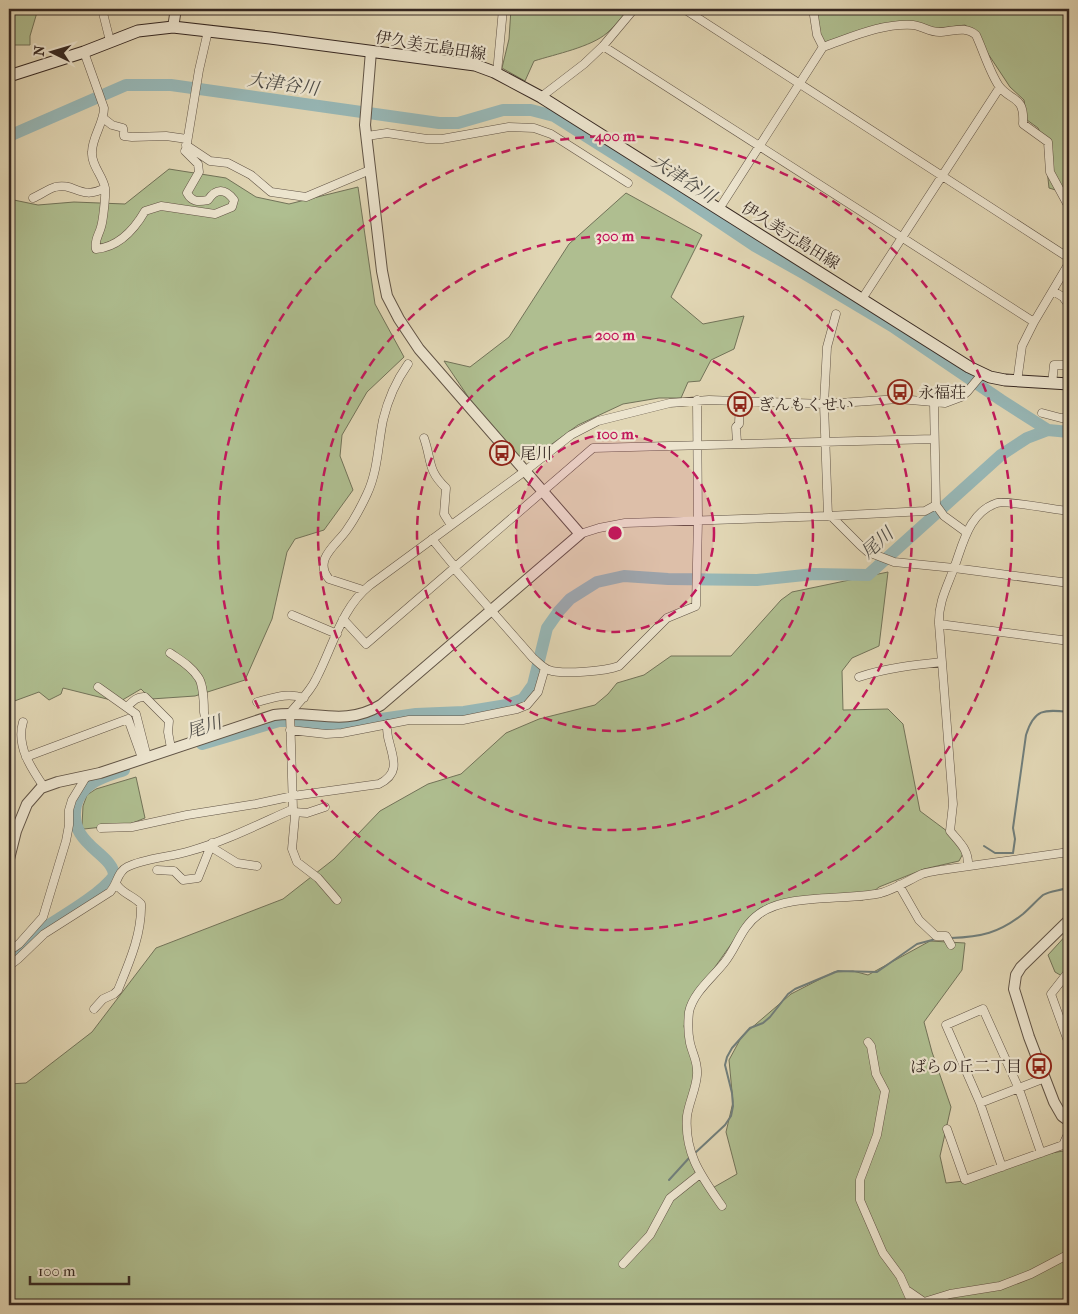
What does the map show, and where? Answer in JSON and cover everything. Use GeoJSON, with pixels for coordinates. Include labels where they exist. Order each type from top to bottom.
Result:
{"type":"FeatureCollection","features":[{"type":"Feature","properties":{"kind":"main road","name":"伊久美元島田線"},"geometry":{"type":"LineString","coordinates":[[9,76],[84,52],[138,31],[173,27],[475,65],[541,97],[719,208],[980,376],[1017,382],[1069,384]]}},
{"type":"Feature","properties":{"kind":"street"},"geometry":{"type":"LineString","coordinates":[[102,9],[110,41]]}},
{"type":"Feature","properties":{"kind":"street"},"geometry":{"type":"LineString","coordinates":[[173,27],[176,9]]}},
{"type":"Feature","properties":{"kind":"street"},"geometry":{"type":"LineString","coordinates":[[497,74],[503,9]]}},
{"type":"Feature","properties":{"kind":"street"},"geometry":{"type":"LineString","coordinates":[[541,97],[584,64],[603,46],[634,9]]}},
{"type":"Feature","properties":{"kind":"street"},"geometry":{"type":"LineString","coordinates":[[684,9],[1069,258]]}},
{"type":"Feature","properties":{"kind":"street"},"geometry":{"type":"LineString","coordinates":[[813,9],[817,35],[823,47]]}},
{"type":"Feature","properties":{"kind":"street"},"geometry":{"type":"LineString","coordinates":[[719,208],[823,47],[888,26],[912,25],[923,26],[940,32],[965,29],[971,30],[976,35],[1000,87],[1017,100],[1021,107],[1024,115],[1023,124],[1048,142],[1050,172],[1069,207]]}},
{"type":"Feature","properties":{"kind":"street"},"geometry":{"type":"LineString","coordinates":[[84,52],[104,108],[103,118],[92,148],[92,154],[105,188],[102,227],[97,236],[96,249],[121,241],[136,227],[145,211],[161,206],[215,214],[232,207],[234,200],[229,193],[219,190],[213,193],[208,200],[198,202],[190,198],[187,193],[199,172],[198,164],[186,147],[208,31]]}},
{"type":"Feature","properties":{"kind":"street"},"geometry":{"type":"LineString","coordinates":[[603,46],[1034,322]]}},
{"type":"Feature","properties":{"kind":"street"},"geometry":{"type":"LineString","coordinates":[[371,51],[366,101],[366,130],[382,271],[387,296],[419,349],[580,534]]}},
{"type":"Feature","properties":{"kind":"street"},"geometry":{"type":"LineString","coordinates":[[862,299],[1000,87]]}},
{"type":"Feature","properties":{"kind":"street"},"geometry":{"type":"LineString","coordinates":[[103,118],[112,125],[123,128],[124,136],[132,138],[166,136],[210,160],[228,163],[251,175],[271,192],[306,197],[370,170]]}},
{"type":"Feature","properties":{"kind":"street"},"geometry":{"type":"LineString","coordinates":[[366,130],[427,139],[442,139],[509,127],[534,128],[551,134],[628,183]]}},
{"type":"Feature","properties":{"kind":"street"},"geometry":{"type":"LineString","coordinates":[[33,198],[54,187],[64,187],[91,194],[105,188]]}},
{"type":"Feature","properties":{"kind":"street"},"geometry":{"type":"LineString","coordinates":[[1061,191],[1069,197]]}},
{"type":"Feature","properties":{"kind":"street"},"geometry":{"type":"LineString","coordinates":[[1017,382],[1022,346],[1069,263]]}},
{"type":"Feature","properties":{"kind":"street"},"geometry":{"type":"LineString","coordinates":[[1053,291],[1063,297],[1069,305]]}},
{"type":"Feature","properties":{"kind":"street"},"geometry":{"type":"LineString","coordinates":[[828,516],[824,404],[827,347],[836,314]]}},
{"type":"Feature","properties":{"kind":"street"},"geometry":{"type":"LineString","coordinates":[[363,590],[329,579],[325,575],[324,561],[328,552],[345,532],[367,494],[388,402],[408,364]]}},
{"type":"Feature","properties":{"kind":"street"},"geometry":{"type":"LineString","coordinates":[[1052,384],[1054,365],[1069,365]]}},
{"type":"Feature","properties":{"kind":"street"},"geometry":{"type":"LineString","coordinates":[[337,900],[318,878],[297,862],[292,849],[294,811],[290,715],[315,681],[350,606],[363,590],[571,435],[598,421],[670,403],[697,400],[824,404],[886,399],[945,403],[967,392],[980,376]]}},
{"type":"Feature","properties":{"kind":"street"},"geometry":{"type":"LineString","coordinates":[[432,539],[533,658],[544,667],[551,671],[586,672],[612,669],[619,666],[668,618],[696,606],[698,520],[697,400]]}},
{"type":"Feature","properties":{"kind":"street"},"geometry":{"type":"LineString","coordinates":[[737,443],[736,427],[739,424],[740,400]]}},
{"type":"Feature","properties":{"kind":"street"},"geometry":{"type":"LineString","coordinates":[[934,402],[936,507],[944,516],[966,532]]}},
{"type":"Feature","properties":{"kind":"street"},"geometry":{"type":"LineString","coordinates":[[1042,413],[1060,418],[1069,418]]}},
{"type":"Feature","properties":{"kind":"street"},"geometry":{"type":"LineString","coordinates":[[424,438],[430,464],[436,478],[446,488],[444,514],[451,525]]}},
{"type":"Feature","properties":{"kind":"street"},"geometry":{"type":"LineString","coordinates":[[344,619],[366,644],[593,448],[934,438]]}},
{"type":"Feature","properties":{"kind":"street"},"geometry":{"type":"LineString","coordinates":[[968,866],[969,857],[967,852],[950,831],[952,804],[939,624],[942,597],[966,532],[978,516],[987,508],[999,502],[1069,511]]}},
{"type":"Feature","properties":{"kind":"street"},"geometry":{"type":"LineString","coordinates":[[9,859],[16,831],[27,804],[33,795],[44,787],[58,782],[86,777],[264,717],[290,715],[342,717],[373,710],[580,534],[614,524],[925,511],[936,507]]}},
{"type":"Feature","properties":{"kind":"street"},"geometry":{"type":"LineString","coordinates":[[828,516],[832,517],[860,545],[878,557],[894,562],[1069,583]]}},
{"type":"Feature","properties":{"kind":"street"},"geometry":{"type":"LineString","coordinates":[[292,615],[337,634]]}},
{"type":"Feature","properties":{"kind":"street"},"geometry":{"type":"LineString","coordinates":[[939,624],[1069,641]]}},
{"type":"Feature","properties":{"kind":"street"},"geometry":{"type":"LineString","coordinates":[[170,654],[189,666],[201,683],[202,698],[205,706],[204,712],[210,735]]}},
{"type":"Feature","properties":{"kind":"street"},"geometry":{"type":"LineString","coordinates":[[859,677],[873,672],[904,666],[942,662]]}},
{"type":"Feature","properties":{"kind":"street"},"geometry":{"type":"LineString","coordinates":[[290,728],[334,734],[409,720],[464,720],[522,708],[538,692],[544,667]]}},
{"type":"Feature","properties":{"kind":"street"},"geometry":{"type":"LineString","coordinates":[[98,687],[136,714],[144,758]]}},
{"type":"Feature","properties":{"kind":"street"},"geometry":{"type":"LineString","coordinates":[[257,702],[285,694],[304,698]]}},
{"type":"Feature","properties":{"kind":"street"},"geometry":{"type":"LineString","coordinates":[[127,707],[141,696],[145,697],[169,721],[168,732],[171,748]]}},
{"type":"Feature","properties":{"kind":"street"},"geometry":{"type":"LineString","coordinates":[[26,757],[128,719],[144,758]]}},
{"type":"Feature","properties":{"kind":"street"},"geometry":{"type":"LineString","coordinates":[[23,722],[21,738],[26,757],[31,769],[44,787]]}},
{"type":"Feature","properties":{"kind":"street"},"geometry":{"type":"LineString","coordinates":[[101,828],[132,827],[293,796],[379,784],[390,775],[394,760],[387,724]]}},
{"type":"Feature","properties":{"kind":"street"},"geometry":{"type":"LineString","coordinates":[[9,951],[19,944],[43,917],[66,841],[69,810],[72,800],[86,777]]}},
{"type":"Feature","properties":{"kind":"street"},"geometry":{"type":"LineString","coordinates":[[94,1010],[103,999],[118,990],[134,951],[140,922],[141,904],[138,900],[120,890],[117,885],[118,876],[126,868],[212,845],[294,811],[307,813],[325,807]]}},
{"type":"Feature","properties":{"kind":"street"},"geometry":{"type":"LineString","coordinates":[[212,845],[237,862],[257,866]]}},
{"type":"Feature","properties":{"kind":"street"},"geometry":{"type":"LineString","coordinates":[[157,870],[174,871],[183,880],[198,878],[212,845]]}},
{"type":"Feature","properties":{"kind":"street"},"geometry":{"type":"LineString","coordinates":[[722,1206],[694,1162],[687,1127],[687,1115],[697,1077],[697,1061],[689,1041],[688,1028],[690,1011],[705,984],[726,962],[750,922],[768,908],[794,902],[867,895],[883,892],[924,874],[1069,852]]}},
{"type":"Feature","properties":{"kind":"street"},"geometry":{"type":"LineString","coordinates":[[9,966],[44,934],[110,892],[117,885]]}},
{"type":"Feature","properties":{"kind":"street"},"geometry":{"type":"LineString","coordinates":[[899,885],[919,920],[936,936],[946,936],[951,945]]}},
{"type":"Feature","properties":{"kind":"street"},"geometry":{"type":"LineString","coordinates":[[1069,920],[1021,967],[1016,974],[1014,982],[1014,989],[1029,1037],[1054,1102],[1062,1116],[1069,1120]]}},
{"type":"Feature","properties":{"kind":"street"},"geometry":{"type":"LineString","coordinates":[[1069,971],[1051,994],[1069,1044]]}},
{"type":"Feature","properties":{"kind":"street"},"geometry":{"type":"LineString","coordinates":[[1002,1167],[980,1103],[946,1025],[983,1008],[1019,1089],[1041,1153]]}},
{"type":"Feature","properties":{"kind":"street"},"geometry":{"type":"LineString","coordinates":[[868,1042],[871,1046],[876,1074],[885,1091],[877,1135],[860,1180],[860,1200],[883,1253],[900,1276],[913,1305]]}},
{"type":"Feature","properties":{"kind":"street"},"geometry":{"type":"LineString","coordinates":[[980,1103],[1045,1078]]}},
{"type":"Feature","properties":{"kind":"street"},"geometry":{"type":"LineString","coordinates":[[947,1129],[965,1180],[1062,1145],[1069,1132]]}},
{"type":"Feature","properties":{"kind":"street"},"geometry":{"type":"LineString","coordinates":[[623,1264],[650,1235],[670,1198],[700,1174]]}},
{"type":"Feature","properties":{"kind":"street"},"geometry":{"type":"LineString","coordinates":[[906,1289],[924,1302],[950,1294],[1000,1286],[1031,1274],[1069,1254]]}},
{"type":"Feature","properties":{"kind":"green space"},"geometry":{"type":"Polygon","coordinates":[[[9,9],[38,9],[30,36],[30,45],[9,45],[9,9]]]}},
{"type":"Feature","properties":{"kind":"green space"},"geometry":{"type":"Polygon","coordinates":[[[511,9],[628,9],[613,27],[600,38],[573,50],[534,61],[525,81],[502,68],[509,39],[511,9]]]}},
{"type":"Feature","properties":{"kind":"green space"},"geometry":{"type":"Polygon","coordinates":[[[816,9],[1069,9],[1069,194],[1049,188],[1044,141],[1038,128],[1027,120],[1024,100],[1010,87],[973,31],[965,25],[934,29],[880,24],[826,45],[819,33],[816,9]]]}},
{"type":"Feature","properties":{"kind":"green space"},"geometry":{"type":"Polygon","coordinates":[[[169,169],[226,178],[256,197],[289,204],[358,187],[375,304],[404,357],[367,392],[342,435],[340,456],[353,490],[324,530],[295,539],[287,552],[272,619],[245,680],[195,696],[151,699],[141,689],[119,702],[63,688],[61,694],[49,700],[39,692],[9,703],[9,199],[38,205],[74,202],[125,204],[169,169]]]}},
{"type":"Feature","properties":{"kind":"green space"},"geometry":{"type":"Polygon","coordinates":[[[626,193],[702,235],[671,297],[703,324],[744,316],[734,349],[711,360],[700,381],[688,382],[681,398],[659,398],[623,404],[578,425],[534,457],[524,458],[515,454],[471,401],[444,361],[470,367],[509,337],[569,244],[626,193]]]}},
{"type":"Feature","properties":{"kind":"green space"},"geometry":{"type":"Polygon","coordinates":[[[888,572],[879,646],[852,658],[842,671],[843,710],[888,709],[903,724],[920,811],[967,846],[959,861],[924,869],[879,887],[863,900],[837,898],[766,905],[734,940],[696,994],[684,1026],[694,1070],[687,1138],[695,1172],[709,1190],[737,1174],[726,1132],[733,1102],[729,1060],[742,1036],[791,994],[834,972],[853,971],[868,975],[930,941],[965,943],[962,970],[924,1022],[951,1107],[940,1156],[946,1183],[964,1181],[1046,1154],[1069,1150],[1069,1305],[9,1305],[9,1084],[26,1083],[92,1032],[156,948],[283,899],[334,859],[380,811],[428,784],[461,774],[506,733],[539,719],[595,705],[617,683],[644,675],[671,656],[731,656],[781,600],[792,592],[888,572]]]}},
{"type":"Feature","properties":{"kind":"green space"},"geometry":{"type":"Polygon","coordinates":[[[136,777],[145,818],[130,824],[84,829],[82,826],[83,806],[87,795],[96,789],[136,777]]]}},
{"type":"Feature","properties":{"kind":"green space"},"geometry":{"type":"Polygon","coordinates":[[[1069,932],[1069,970],[1062,976],[1055,972],[1048,955],[1069,932]]]}},
{"type":"Feature","properties":{"kind":"waterway","name":"大津谷川"},"geometry":{"type":"LineString","coordinates":[[9,136],[126,85],[171,85],[439,123],[458,123],[503,110],[531,110],[554,116],[676,193],[755,246],[892,326],[1048,430],[1069,432]]}},
{"type":"Feature","properties":{"kind":"waterway","name":"尾川"},"geometry":{"type":"LineString","coordinates":[[202,744],[279,721],[295,721],[332,726],[416,714],[464,712],[507,705],[523,699],[533,685],[547,628],[570,599],[597,582],[624,576],[668,579],[757,580],[814,574],[868,575],[1001,455],[1027,438],[1048,430]]}},
{"type":"Feature","properties":{"kind":"waterway"},"geometry":{"type":"LineString","coordinates":[[984,846],[995,853],[1013,853],[1015,839],[1013,828],[1026,735],[1029,726],[1041,713],[1047,711],[1069,712]]}},
{"type":"Feature","properties":{"kind":"waterway","name":"尾川"},"geometry":{"type":"LineString","coordinates":[[9,958],[38,932],[89,899],[114,876],[112,868],[107,861],[84,839],[78,830],[75,819],[76,805],[83,791],[89,786],[102,778],[124,770]]}},
{"type":"Feature","properties":{"kind":"waterway"},"geometry":{"type":"LineString","coordinates":[[951,938],[981,935],[998,930],[1023,914],[1043,895],[1069,887]]}},
{"type":"Feature","properties":{"kind":"waterway"},"geometry":{"type":"LineString","coordinates":[[695,1153],[725,1125],[731,1116],[733,1106],[732,1093],[725,1065],[732,1048],[750,1028],[763,1023],[770,1017],[788,994],[795,989],[838,971],[877,972],[917,944],[936,939]]}},
{"type":"Feature","properties":{"kind":"waterway"},"geometry":{"type":"LineString","coordinates":[[669,1180],[689,1158]]}},
{"type":"Feature","properties":{"kind":"place","name":"永福荘"},"geometry":{"type":"Point","coordinates":[900,392]}},
{"type":"Feature","properties":{"kind":"place","name":"ぎんもくせい"},"geometry":{"type":"Point","coordinates":[740,404]}},
{"type":"Feature","properties":{"kind":"place","name":"尾川"},"geometry":{"type":"Point","coordinates":[502,453]}},
{"type":"Feature","properties":{"kind":"place","name":"ばらの丘二丁目"},"geometry":{"type":"Point","coordinates":[1039,1066]}}]}
